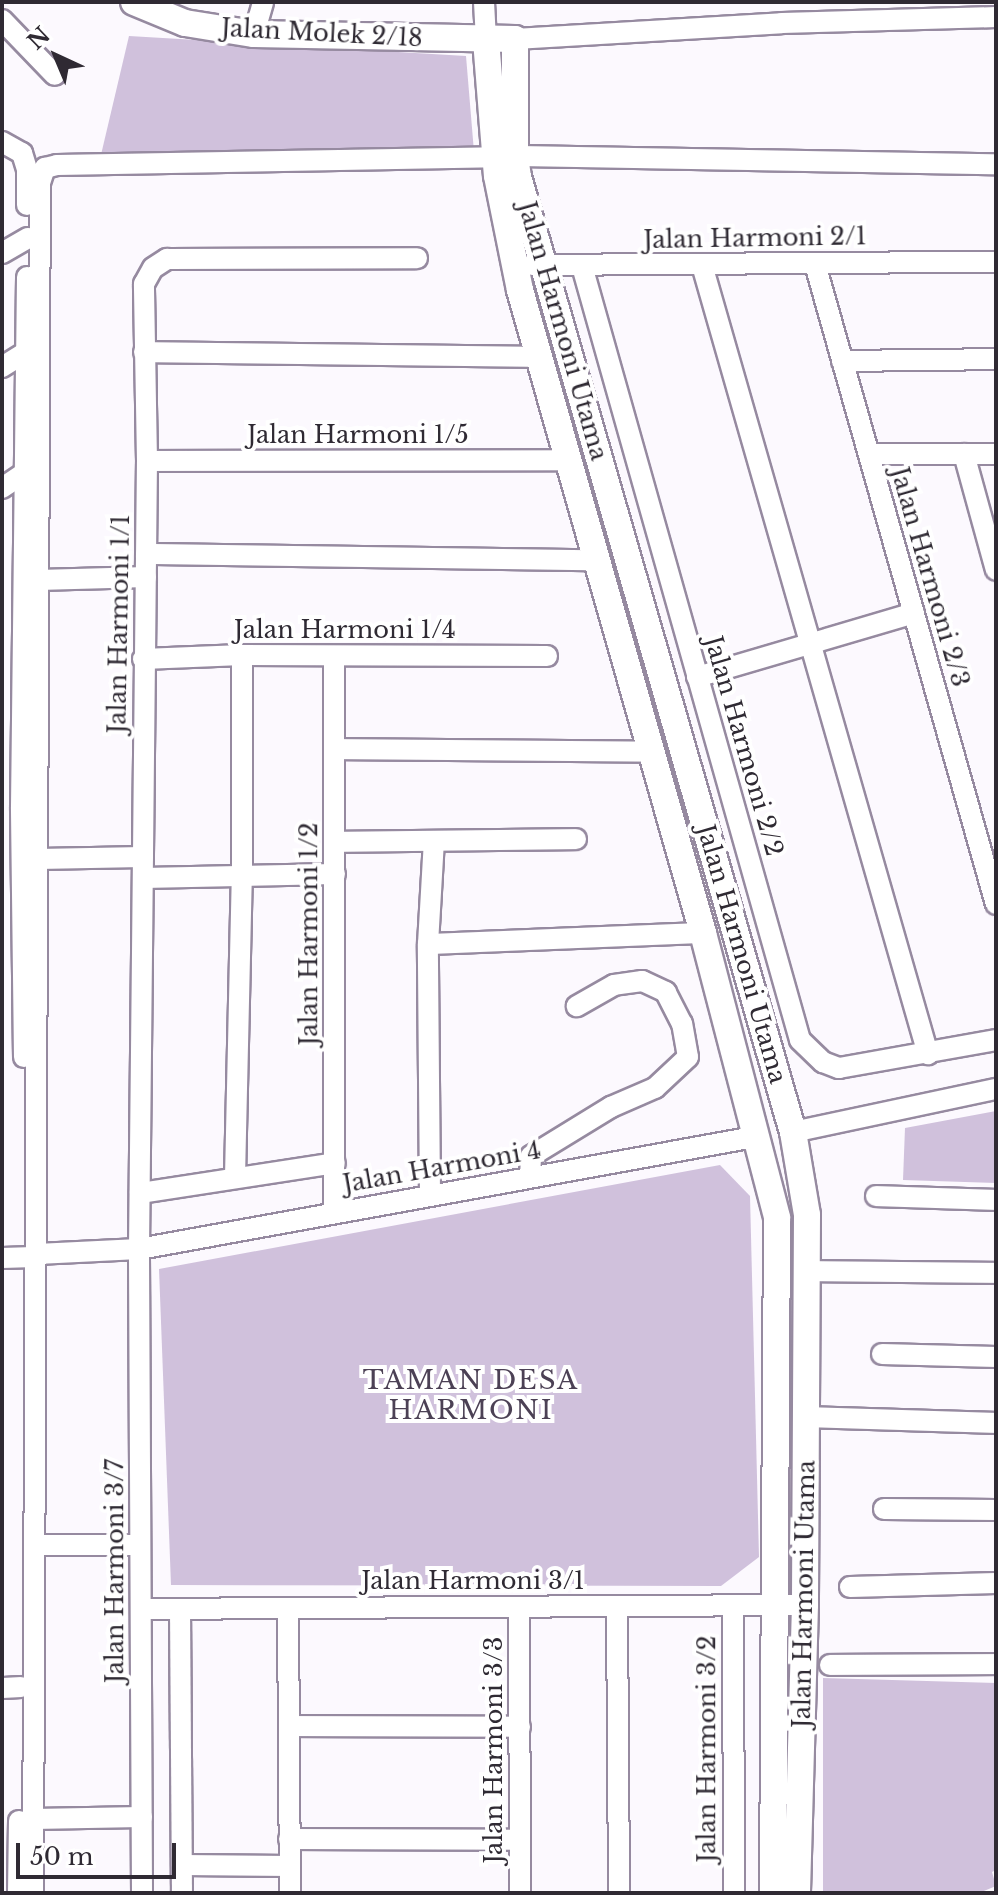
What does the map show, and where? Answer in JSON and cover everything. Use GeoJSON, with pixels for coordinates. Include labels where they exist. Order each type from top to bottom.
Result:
{"type":"FeatureCollection","features":[{"type":"Feature","properties":{"kind":"main road","name":"Jalan Molek 2/18"},"geometry":{"type":"LineString","coordinates":[[134,2],[185,23],[254,34],[515,39]]}},
{"type":"Feature","properties":{"kind":"main road","name":"Jalan Harmoni Utama"},"geometry":{"type":"LineString","coordinates":[[515,39],[505,156],[542,265],[793,1132],[807,1215],[805,1605],[797,1893]]}},
{"type":"Feature","properties":{"kind":"main road","name":"Jalan Harmoni Utama"},"geometry":{"type":"LineString","coordinates":[[486,40],[505,156],[515,266],[538,357],[703,933],[777,1218],[773,1893]]}},
{"type":"Feature","properties":{"kind":"street"},"geometry":{"type":"LineString","coordinates":[[254,34],[263,2]]}},
{"type":"Feature","properties":{"kind":"street"},"geometry":{"type":"LineString","coordinates":[[484,2],[486,40]]}},
{"type":"Feature","properties":{"kind":"street"},"geometry":{"type":"LineString","coordinates":[[515,39],[782,23],[996,17]]}},
{"type":"Feature","properties":{"kind":"street"},"geometry":{"type":"LineString","coordinates":[[2,20],[55,75]]}},
{"type":"Feature","properties":{"kind":"street"},"geometry":{"type":"LineString","coordinates":[[2,142],[22,153],[27,169],[21,807],[31,1255],[33,1893]]}},
{"type":"Feature","properties":{"kind":"street"},"geometry":{"type":"LineString","coordinates":[[18,1893],[11,1688],[31,1255],[38,859],[40,183],[45,168],[57,165],[505,156],[996,164]]}},
{"type":"Feature","properties":{"kind":"street"},"geometry":{"type":"LineString","coordinates":[[2,253],[28,238]]}},
{"type":"Feature","properties":{"kind":"street","name":"Jalan Harmoni 1/1"},"geometry":{"type":"LineString","coordinates":[[139,1249],[147,461],[144,284],[153,268],[167,259],[417,258]]}},
{"type":"Feature","properties":{"kind":"street","name":"Jalan Harmoni 2/1"},"geometry":{"type":"LineString","coordinates":[[515,266],[996,262]]}},
{"type":"Feature","properties":{"kind":"street","name":"Jalan Harmoni 2/3"},"geometry":{"type":"LineString","coordinates":[[815,264],[914,613],[987,836],[996,904]]}},
{"type":"Feature","properties":{"kind":"street"},"geometry":{"type":"LineString","coordinates":[[702,265],[928,1054]]}},
{"type":"Feature","properties":{"kind":"street","name":"Jalan Harmoni 2/2"},"geometry":{"type":"LineString","coordinates":[[582,266],[800,1040],[823,1062],[839,1068],[996,1040]]}},
{"type":"Feature","properties":{"kind":"street"},"geometry":{"type":"LineString","coordinates":[[144,352],[538,357]]}},
{"type":"Feature","properties":{"kind":"street"},"geometry":{"type":"LineString","coordinates":[[2,367],[24,353]]}},
{"type":"Feature","properties":{"kind":"street"},"geometry":{"type":"LineString","coordinates":[[842,361],[996,359]]}},
{"type":"Feature","properties":{"kind":"street"},"geometry":{"type":"LineString","coordinates":[[869,454],[996,454]]}},
{"type":"Feature","properties":{"kind":"street"},"geometry":{"type":"LineString","coordinates":[[964,454],[996,570]]}},
{"type":"Feature","properties":{"kind":"street","name":"Jalan Harmoni 1/5"},"geometry":{"type":"LineString","coordinates":[[147,461],[569,460]]}},
{"type":"Feature","properties":{"kind":"street"},"geometry":{"type":"LineString","coordinates":[[2,488],[23,474]]}},
{"type":"Feature","properties":{"kind":"street"},"geometry":{"type":"LineString","coordinates":[[146,554],[597,560]]}},
{"type":"Feature","properties":{"kind":"street"},"geometry":{"type":"LineString","coordinates":[[39,580],[146,577]]}},
{"type":"Feature","properties":{"kind":"street"},"geometry":{"type":"LineString","coordinates":[[2,609],[23,597]]}},
{"type":"Feature","properties":{"kind":"street"},"geometry":{"type":"LineString","coordinates":[[697,677],[914,613]]}},
{"type":"Feature","properties":{"kind":"street"},"geometry":{"type":"LineString","coordinates":[[235,1177],[242,875],[242,655]]}},
{"type":"Feature","properties":{"kind":"street","name":"Jalan Harmoni 1/4"},"geometry":{"type":"LineString","coordinates":[[143,659],[242,655],[547,656]]}},
{"type":"Feature","properties":{"kind":"street","name":"Jalan Harmoni 1/2"},"geometry":{"type":"LineString","coordinates":[[334,656],[334,1213]]}},
{"type":"Feature","properties":{"kind":"street"},"geometry":{"type":"LineString","coordinates":[[2,728],[22,715]]}},
{"type":"Feature","properties":{"kind":"street"},"geometry":{"type":"LineString","coordinates":[[336,749],[651,752]]}},
{"type":"Feature","properties":{"kind":"street"},"geometry":{"type":"LineString","coordinates":[[2,820],[21,807]]}},
{"type":"Feature","properties":{"kind":"street"},"geometry":{"type":"LineString","coordinates":[[335,842],[576,839]]}},
{"type":"Feature","properties":{"kind":"street"},"geometry":{"type":"LineString","coordinates":[[430,1194],[428,944],[434,841]]}},
{"type":"Feature","properties":{"kind":"street"},"geometry":{"type":"LineString","coordinates":[[38,859],[143,857]]}},
{"type":"Feature","properties":{"kind":"street"},"geometry":{"type":"LineString","coordinates":[[143,878],[335,874]]}},
{"type":"Feature","properties":{"kind":"street"},"geometry":{"type":"LineString","coordinates":[[428,944],[703,933]]}},
{"type":"Feature","properties":{"kind":"street"},"geometry":{"type":"LineString","coordinates":[[530,1177],[531,1156],[598,1114],[655,1088],[688,1057],[682,1024],[666,992],[642,981],[614,985],[577,1006]]}},
{"type":"Feature","properties":{"kind":"street"},"geometry":{"type":"LineString","coordinates":[[793,1132],[996,1089]]}},
{"type":"Feature","properties":{"kind":"street","name":"Jalan Harmoni 4"},"geometry":{"type":"LineString","coordinates":[[2,1258],[139,1249],[754,1137]]}},
{"type":"Feature","properties":{"kind":"street"},"geometry":{"type":"LineString","coordinates":[[140,1193],[335,1163]]}},
{"type":"Feature","properties":{"kind":"street"},"geometry":{"type":"LineString","coordinates":[[876,1196],[996,1200]]}},
{"type":"Feature","properties":{"kind":"street","name":"Jalan Harmoni 3/7"},"geometry":{"type":"LineString","coordinates":[[139,1249],[142,1893]]}},
{"type":"Feature","properties":{"kind":"street"},"geometry":{"type":"LineString","coordinates":[[807,1271],[996,1273]]}},
{"type":"Feature","properties":{"kind":"street"},"geometry":{"type":"LineString","coordinates":[[882,1354],[996,1357]]}},
{"type":"Feature","properties":{"kind":"street"},"geometry":{"type":"LineString","coordinates":[[807,1417],[996,1423]]}},
{"type":"Feature","properties":{"kind":"street"},"geometry":{"type":"LineString","coordinates":[[884,1509],[996,1510]]}},
{"type":"Feature","properties":{"kind":"street"},"geometry":{"type":"LineString","coordinates":[[34,1545],[140,1545]]}},
{"type":"Feature","properties":{"kind":"street"},"geometry":{"type":"LineString","coordinates":[[850,1587],[996,1583]]}},
{"type":"Feature","properties":{"kind":"street","name":"Jalan Harmoni 3/2"},"geometry":{"type":"LineString","coordinates":[[733,1605],[734,1893]]}},
{"type":"Feature","properties":{"kind":"street","name":"Jalan Harmoni 3/1"},"geometry":{"type":"LineString","coordinates":[[141,1609],[805,1605]]}},
{"type":"Feature","properties":{"kind":"street"},"geometry":{"type":"LineString","coordinates":[[617,1606],[619,1893]]}},
{"type":"Feature","properties":{"kind":"street","name":"Jalan Harmoni 3/3"},"geometry":{"type":"LineString","coordinates":[[519,1607],[520,1893]]}},
{"type":"Feature","properties":{"kind":"street"},"geometry":{"type":"LineString","coordinates":[[288,1608],[290,1893]]}},
{"type":"Feature","properties":{"kind":"street"},"geometry":{"type":"LineString","coordinates":[[180,1609],[182,1893]]}},
{"type":"Feature","properties":{"kind":"street"},"geometry":{"type":"LineString","coordinates":[[830,1665],[996,1664]]}},
{"type":"Feature","properties":{"kind":"street"},"geometry":{"type":"LineString","coordinates":[[289,1726],[520,1727]]}},
{"type":"Feature","properties":{"kind":"street"},"geometry":{"type":"LineString","coordinates":[[33,1819],[142,1817]]}},
{"type":"Feature","properties":{"kind":"street"},"geometry":{"type":"LineString","coordinates":[[289,1839],[520,1840]]}},
{"type":"Feature","properties":{"kind":"street"},"geometry":{"type":"LineString","coordinates":[[182,1865],[290,1866]]}},
{"type":"Feature","properties":{"kind":"shaded area"},"geometry":{"type":"Polygon","coordinates":[[[129,36],[466,56],[474,152],[100,159],[129,36]]]}},
{"type":"Feature","properties":{"kind":"shaded area"},"geometry":{"type":"Polygon","coordinates":[[[996,1111],[996,1183],[903,1180],[905,1128],[996,1111]]]}},
{"type":"Feature","properties":{"kind":"shaded area"},"geometry":{"type":"Polygon","coordinates":[[[720,1165],[750,1196],[759,1557],[721,1586],[171,1585],[159,1269],[720,1165]]]}},
{"type":"Feature","properties":{"kind":"shaded area"},"geometry":{"type":"Polygon","coordinates":[[[823,1678],[996,1683],[996,1870],[992,1872],[996,1886],[979,1893],[823,1893],[823,1678]]]}},
{"type":"Feature","properties":{"kind":"district","name":"TAMAN DESA HARMONI"},"geometry":{"type":"Point","coordinates":[471,1396]}}]}
